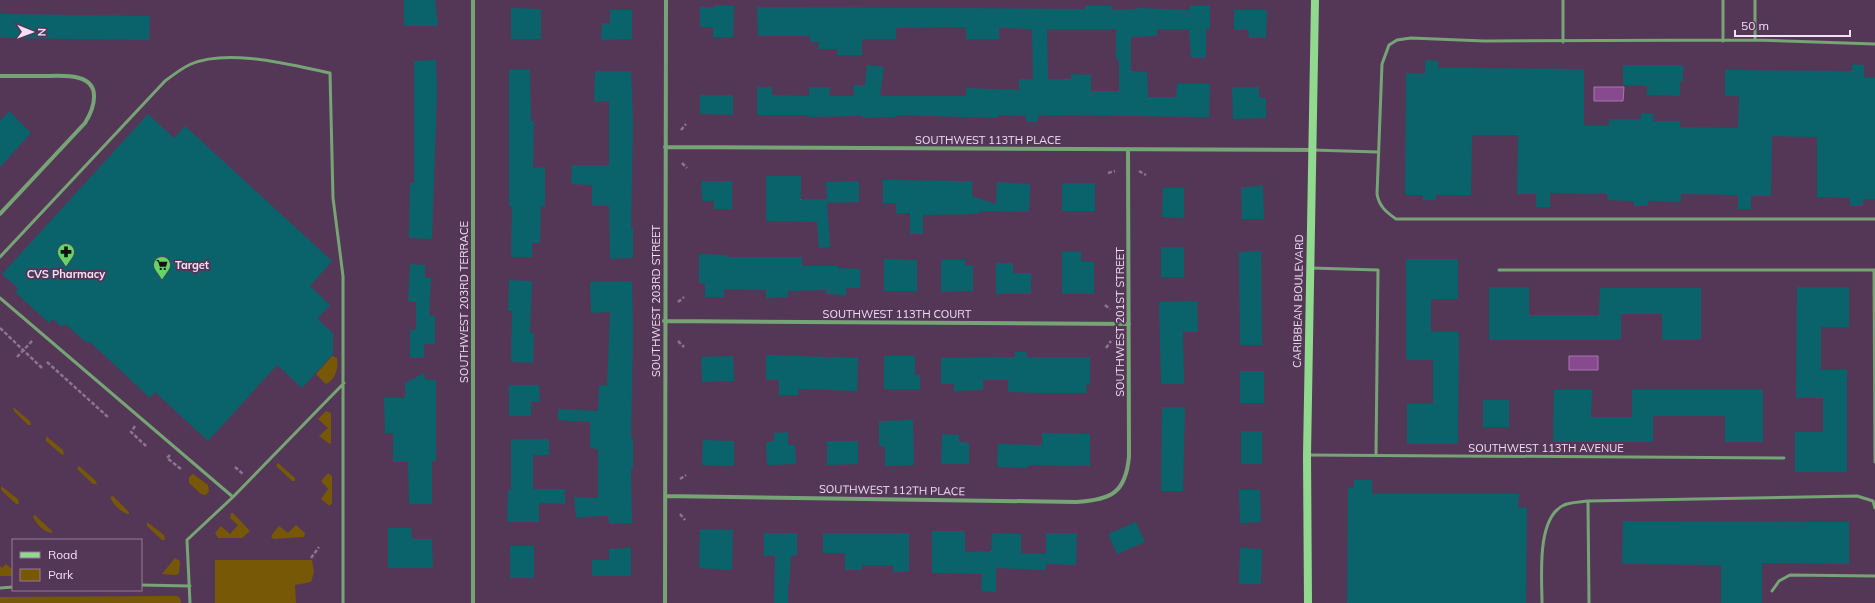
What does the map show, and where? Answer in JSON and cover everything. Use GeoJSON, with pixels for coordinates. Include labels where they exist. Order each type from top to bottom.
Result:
{"type":"FeatureCollection","features":[{"type":"Feature","properties":{"kind":"street","name":"SOUTHWEST 203RD TERRACE"},"geometry":{"type":"LineString","coordinates":[[473,0],[473,603]]}},
{"type":"Feature","properties":{"kind":"street","name":"SOUTHWEST 203RD STREET"},"geometry":{"type":"LineString","coordinates":[[665,603],[664,321],[666,0]]}},
{"type":"Feature","properties":{"kind":"street","name":"CARIBBEAN BOULEVARD"},"geometry":{"type":"LineString","coordinates":[[1308,603],[1307,455],[1315,0]]}},
{"type":"Feature","properties":{"kind":"street"},"geometry":{"type":"LineString","coordinates":[[0,76],[74,77],[82,79],[92,86],[94,93],[93,107],[84,123],[0,214]]}},
{"type":"Feature","properties":{"kind":"street","name":"SOUTHWEST 113TH PLACE"},"geometry":{"type":"LineString","coordinates":[[665,147],[1312,150]]}},
{"type":"Feature","properties":{"kind":"street","name":"SOUTHWEST 201ST STREET"},"geometry":{"type":"LineString","coordinates":[[1118,491],[1126,476],[1129,456],[1128,150]]}},
{"type":"Feature","properties":{"kind":"street","name":"SOUTHWEST 113TH COURT"},"geometry":{"type":"LineString","coordinates":[[664,321],[1129,324]]}},
{"type":"Feature","properties":{"kind":"street","name":"SOUTHWEST 112TH PLACE"},"geometry":{"type":"LineString","coordinates":[[665,496],[1076,502],[1108,497],[1118,491]]}},
{"type":"Feature","properties":{"kind":"lane"},"geometry":{"type":"LineString","coordinates":[[1563,0],[1563,42]]}},
{"type":"Feature","properties":{"kind":"lane"},"geometry":{"type":"LineString","coordinates":[[1723,0],[1723,41]]}},
{"type":"Feature","properties":{"kind":"lane"},"geometry":{"type":"LineString","coordinates":[[1755,0],[1755,40]]}},
{"type":"Feature","properties":{"kind":"lane"},"geometry":{"type":"LineString","coordinates":[[1875,44],[1755,40],[1563,42],[1410,38],[1397,40],[1389,45],[1382,64],[1378,152],[1379,203],[1386,213],[1396,220],[1875,219]]}},
{"type":"Feature","properties":{"kind":"lane"},"geometry":{"type":"LineString","coordinates":[[0,257],[165,81],[191,64],[224,57],[263,60],[330,73],[333,198],[343,276],[343,603]]}},
{"type":"Feature","properties":{"kind":"lane"},"geometry":{"type":"LineString","coordinates":[[1312,150],[1378,152]]}},
{"type":"Feature","properties":{"kind":"lane"},"geometry":{"type":"LineString","coordinates":[[1310,268],[1378,270],[1376,455]]}},
{"type":"Feature","properties":{"kind":"lane"},"geometry":{"type":"LineString","coordinates":[[1499,270],[1874,270],[1875,462]]}},
{"type":"Feature","properties":{"kind":"lane"},"geometry":{"type":"LineString","coordinates":[[0,298],[233,496]]}},
{"type":"Feature","properties":{"kind":"lane"},"geometry":{"type":"LineString","coordinates":[[190,603],[187,540],[233,496],[344,383]]}},
{"type":"Feature","properties":{"kind":"lane","name":"SOUTHWEST 113TH AVENUE"},"geometry":{"type":"LineString","coordinates":[[1307,455],[1784,458]]}},
{"type":"Feature","properties":{"kind":"lane"},"geometry":{"type":"LineString","coordinates":[[1542,603],[1543,546],[1547,522],[1556,511],[1564,505],[1588,501],[1857,496],[1873,501],[1875,508]]}},
{"type":"Feature","properties":{"kind":"lane"},"geometry":{"type":"LineString","coordinates":[[1588,501],[1589,603]]}},
{"type":"Feature","properties":{"kind":"lane"},"geometry":{"type":"LineString","coordinates":[[1772,591],[1779,581],[1790,575],[1875,576]]}},
{"type":"Feature","properties":{"kind":"lane"},"geometry":{"type":"LineString","coordinates":[[142,585],[190,586]]}},
{"type":"Feature","properties":{"kind":"lane"},"geometry":{"type":"LineString","coordinates":[[0,588],[12,587]]}},
{"type":"Feature","properties":{"kind":"path"},"geometry":{"type":"LineString","coordinates":[[681,130],[686,124]]}},
{"type":"Feature","properties":{"kind":"path"},"geometry":{"type":"LineString","coordinates":[[682,163],[687,168]]}},
{"type":"Feature","properties":{"kind":"path"},"geometry":{"type":"LineString","coordinates":[[1108,173],[1115,171]]}},
{"type":"Feature","properties":{"kind":"path"},"geometry":{"type":"LineString","coordinates":[[1139,171],[1146,175]]}},
{"type":"Feature","properties":{"kind":"path"},"geometry":{"type":"LineString","coordinates":[[678,302],[684,297]]}},
{"type":"Feature","properties":{"kind":"path"},"geometry":{"type":"LineString","coordinates":[[1105,305],[1110,309]]}},
{"type":"Feature","properties":{"kind":"path"},"geometry":{"type":"LineString","coordinates":[[0,328],[42,368]]}},
{"type":"Feature","properties":{"kind":"path"},"geometry":{"type":"LineString","coordinates":[[17,357],[33,340]]}},
{"type":"Feature","properties":{"kind":"path"},"geometry":{"type":"LineString","coordinates":[[1106,348],[1111,340]]}},
{"type":"Feature","properties":{"kind":"path"},"geometry":{"type":"LineString","coordinates":[[678,341],[684,347]]}},
{"type":"Feature","properties":{"kind":"path"},"geometry":{"type":"LineString","coordinates":[[47,362],[109,418]]}},
{"type":"Feature","properties":{"kind":"path"},"geometry":{"type":"LineString","coordinates":[[136,426],[130,432],[146,446]]}},
{"type":"Feature","properties":{"kind":"path"},"geometry":{"type":"LineString","coordinates":[[167,458],[182,470]]}},
{"type":"Feature","properties":{"kind":"path"},"geometry":{"type":"LineString","coordinates":[[680,479],[686,475]]}},
{"type":"Feature","properties":{"kind":"path"},"geometry":{"type":"LineString","coordinates":[[680,514],[686,520]]}},
{"type":"Feature","properties":{"kind":"path"},"geometry":{"type":"LineString","coordinates":[[311,558],[320,547]]}},
{"type":"Feature","properties":{"kind":"green space"},"geometry":{"type":"Polygon","coordinates":[[[332,356],[337,358],[337,370],[332,380],[326,384],[316,374],[332,356]]]}},
{"type":"Feature","properties":{"kind":"green space"},"geometry":{"type":"Polygon","coordinates":[[[13,407],[30,421],[31,425],[28,425],[14,411],[13,407]]]}},
{"type":"Feature","properties":{"kind":"green space"},"geometry":{"type":"Polygon","coordinates":[[[326,411],[331,413],[330,444],[319,436],[328,428],[318,419],[326,411]]]}},
{"type":"Feature","properties":{"kind":"green space"},"geometry":{"type":"Polygon","coordinates":[[[46,436],[63,450],[64,455],[46,441],[46,436]]]}},
{"type":"Feature","properties":{"kind":"green space"},"geometry":{"type":"Polygon","coordinates":[[[278,463],[295,478],[295,481],[292,481],[276,466],[278,463]]]}},
{"type":"Feature","properties":{"kind":"green space"},"geometry":{"type":"Polygon","coordinates":[[[79,466],[95,480],[97,484],[93,484],[79,471],[77,468],[79,466]]]}},
{"type":"Feature","properties":{"kind":"green space"},"geometry":{"type":"Polygon","coordinates":[[[328,473],[332,476],[332,503],[330,506],[321,499],[328,489],[321,481],[328,473]]]}},
{"type":"Feature","properties":{"kind":"green space"},"geometry":{"type":"Polygon","coordinates":[[[193,474],[208,485],[209,491],[206,495],[201,494],[189,483],[189,477],[193,474]]]}},
{"type":"Feature","properties":{"kind":"green space"},"geometry":{"type":"Polygon","coordinates":[[[1,486],[18,499],[19,504],[16,504],[1,490],[1,486]]]}},
{"type":"Feature","properties":{"kind":"green space"},"geometry":{"type":"Polygon","coordinates":[[[113,496],[129,512],[129,514],[126,514],[115,505],[110,497],[113,496]]]}},
{"type":"Feature","properties":{"kind":"green space"},"geometry":{"type":"Polygon","coordinates":[[[231,513],[233,513],[250,531],[242,538],[218,538],[215,533],[221,526],[230,534],[238,525],[230,518],[231,513]]]}},
{"type":"Feature","properties":{"kind":"green space"},"geometry":{"type":"Polygon","coordinates":[[[35,515],[52,531],[52,533],[49,533],[38,524],[33,516],[35,515]]]}},
{"type":"Feature","properties":{"kind":"green space"},"geometry":{"type":"Polygon","coordinates":[[[147,522],[164,535],[165,540],[162,540],[147,526],[147,522]]]}},
{"type":"Feature","properties":{"kind":"green space"},"geometry":{"type":"Polygon","coordinates":[[[296,525],[305,533],[304,537],[273,539],[271,536],[279,526],[288,533],[296,525]]]}},
{"type":"Feature","properties":{"kind":"green space"},"geometry":{"type":"Polygon","coordinates":[[[175,558],[180,561],[179,573],[177,575],[162,574],[175,558]]]}},
{"type":"Feature","properties":{"kind":"green space"},"geometry":{"type":"Polygon","coordinates":[[[215,560],[312,560],[314,572],[311,582],[295,585],[296,603],[215,603],[215,560]]]}},
{"type":"Feature","properties":{"kind":"green space"},"geometry":{"type":"Polygon","coordinates":[[[6,564],[12,569],[12,576],[0,576],[0,566],[2,568],[6,564]]]}},
{"type":"Feature","properties":{"kind":"green space"},"geometry":{"type":"Polygon","coordinates":[[[177,596],[180,598],[181,603],[0,603],[0,597],[177,596]]]}},
{"type":"Feature","properties":{"kind":"shaded area"},"geometry":{"type":"Polygon","coordinates":[[[1594,87],[1624,87],[1623,101],[1594,101],[1594,87]]]}},
{"type":"Feature","properties":{"kind":"shaded area"},"geometry":{"type":"Polygon","coordinates":[[[1569,356],[1598,356],[1598,370],[1569,370],[1569,356]]]}},
{"type":"Feature","properties":{"kind":"building"},"geometry":{"type":"Polygon","coordinates":[[[404,0],[435,0],[438,26],[404,26],[404,0]]]}},
{"type":"Feature","properties":{"kind":"building"},"geometry":{"type":"Polygon","coordinates":[[[714,5],[734,6],[733,37],[713,37],[713,27],[700,27],[700,7],[714,7],[714,5]]]}},
{"type":"Feature","properties":{"kind":"building"},"geometry":{"type":"Polygon","coordinates":[[[1085,6],[1111,6],[1111,10],[1137,8],[1190,10],[1190,6],[1210,6],[1210,29],[1206,29],[1206,58],[1191,58],[1189,29],[1157,29],[1157,36],[1131,37],[1131,71],[1147,72],[1148,97],[1176,97],[1177,84],[1210,84],[1209,117],[1051,115],[1038,116],[1038,122],[1026,122],[1026,116],[999,115],[998,118],[895,115],[895,117],[862,118],[862,116],[809,117],[809,115],[757,115],[757,87],[772,87],[772,95],[809,96],[809,87],[830,87],[829,96],[854,96],[853,85],[865,85],[867,65],[884,67],[880,96],[966,96],[966,88],[1019,90],[1019,79],[1033,79],[1032,29],[999,28],[999,39],[966,39],[966,27],[896,28],[896,39],[862,39],[862,55],[837,55],[837,49],[818,49],[819,42],[810,42],[810,36],[758,36],[757,7],[1085,9],[1085,6]],[[1047,29],[1048,79],[1071,79],[1071,74],[1091,75],[1091,91],[1119,91],[1119,60],[1116,60],[1116,29],[1047,29]]]}},
{"type":"Feature","properties":{"kind":"building"},"geometry":{"type":"Polygon","coordinates":[[[511,8],[541,9],[541,39],[511,39],[511,8]]]}},
{"type":"Feature","properties":{"kind":"building"},"geometry":{"type":"Polygon","coordinates":[[[610,10],[632,10],[632,39],[601,40],[602,23],[610,23],[610,10]]]}},
{"type":"Feature","properties":{"kind":"building"},"geometry":{"type":"Polygon","coordinates":[[[1234,10],[1267,10],[1266,38],[1249,38],[1248,30],[1234,30],[1234,10]]]}},
{"type":"Feature","properties":{"kind":"building"},"geometry":{"type":"Polygon","coordinates":[[[0,14],[150,16],[149,40],[0,38],[0,14]]]}},
{"type":"Feature","properties":{"kind":"building"},"geometry":{"type":"Polygon","coordinates":[[[436,60],[437,90],[432,239],[409,238],[410,183],[414,183],[414,61],[436,60]]]}},
{"type":"Feature","properties":{"kind":"building"},"geometry":{"type":"Polygon","coordinates":[[[1425,60],[1438,61],[1438,68],[1584,69],[1584,126],[1609,126],[1609,119],[1641,119],[1641,114],[1654,114],[1653,121],[1680,121],[1680,127],[1738,128],[1739,96],[1725,96],[1725,70],[1852,71],[1852,64],[1864,65],[1864,78],[1875,78],[1875,199],[1863,199],[1863,206],[1850,206],[1850,198],[1817,197],[1817,137],[1772,136],[1771,196],[1751,196],[1751,209],[1738,209],[1738,195],[1681,194],[1681,202],[1648,201],[1648,206],[1634,206],[1634,201],[1607,200],[1607,194],[1550,193],[1550,207],[1536,207],[1536,194],[1517,194],[1518,135],[1472,135],[1471,195],[1436,195],[1436,200],[1423,200],[1423,195],[1405,195],[1406,73],[1425,74],[1425,60]]]}},
{"type":"Feature","properties":{"kind":"building"},"geometry":{"type":"Polygon","coordinates":[[[1623,65],[1683,65],[1683,81],[1680,81],[1680,96],[1647,95],[1647,86],[1623,85],[1623,65]]]}},
{"type":"Feature","properties":{"kind":"building"},"geometry":{"type":"Polygon","coordinates":[[[509,70],[530,70],[531,121],[534,121],[533,168],[545,167],[545,206],[541,206],[540,243],[532,243],[532,257],[511,257],[512,206],[509,206],[509,70]]]}},
{"type":"Feature","properties":{"kind":"building"},"geometry":{"type":"Polygon","coordinates":[[[595,71],[631,71],[633,122],[631,228],[633,228],[633,258],[610,259],[609,206],[592,206],[592,185],[571,184],[572,165],[609,165],[609,101],[594,102],[595,71]]]}},
{"type":"Feature","properties":{"kind":"building"},"geometry":{"type":"Polygon","coordinates":[[[1232,87],[1259,87],[1259,98],[1266,98],[1266,118],[1233,119],[1232,87]]]}},
{"type":"Feature","properties":{"kind":"building"},"geometry":{"type":"Polygon","coordinates":[[[700,95],[733,95],[733,115],[700,114],[700,95]]]}},
{"type":"Feature","properties":{"kind":"building"},"geometry":{"type":"Polygon","coordinates":[[[9,111],[31,133],[0,167],[0,121],[9,111]]]}},
{"type":"Feature","properties":{"kind":"building","name":"Target"},"geometry":{"type":"Polygon","coordinates":[[[148,114],[174,138],[185,126],[332,261],[310,286],[330,305],[317,319],[333,333],[333,354],[302,388],[277,365],[208,441],[155,392],[150,398],[89,341],[87,343],[65,324],[62,327],[53,319],[49,323],[15,292],[18,288],[2,274],[148,114]]]}},
{"type":"Feature","properties":{"kind":"building"},"geometry":{"type":"Polygon","coordinates":[[[766,176],[801,176],[801,199],[827,199],[826,182],[859,181],[859,202],[827,203],[830,247],[819,248],[817,222],[766,221],[766,176]]]}},
{"type":"Feature","properties":{"kind":"building"},"geometry":{"type":"Polygon","coordinates":[[[883,180],[972,181],[972,196],[996,204],[997,182],[1030,184],[1029,212],[980,211],[980,214],[923,215],[923,234],[910,234],[910,213],[896,213],[896,203],[883,203],[883,180]]]}},
{"type":"Feature","properties":{"kind":"building"},"geometry":{"type":"Polygon","coordinates":[[[701,181],[732,181],[732,209],[714,209],[714,201],[702,201],[701,181]]]}},
{"type":"Feature","properties":{"kind":"building"},"geometry":{"type":"Polygon","coordinates":[[[1062,183],[1095,183],[1095,211],[1062,211],[1062,183]]]}},
{"type":"Feature","properties":{"kind":"building"},"geometry":{"type":"Polygon","coordinates":[[[1263,186],[1264,219],[1242,219],[1241,187],[1263,186]]]}},
{"type":"Feature","properties":{"kind":"building"},"geometry":{"type":"Polygon","coordinates":[[[1163,188],[1184,188],[1184,218],[1162,217],[1163,188]]]}},
{"type":"Feature","properties":{"kind":"building"},"geometry":{"type":"Polygon","coordinates":[[[1161,247],[1184,247],[1184,277],[1161,277],[1161,247]]]}},
{"type":"Feature","properties":{"kind":"building"},"geometry":{"type":"Polygon","coordinates":[[[1261,251],[1262,345],[1240,345],[1239,252],[1261,251]]]}},
{"type":"Feature","properties":{"kind":"building"},"geometry":{"type":"Polygon","coordinates":[[[1062,252],[1081,252],[1081,262],[1094,262],[1094,294],[1062,294],[1062,252]]]}},
{"type":"Feature","properties":{"kind":"building"},"geometry":{"type":"Polygon","coordinates":[[[699,254],[728,255],[728,257],[802,257],[802,266],[838,266],[838,268],[860,269],[860,288],[846,288],[846,295],[826,294],[826,290],[788,291],[788,297],[766,298],[766,290],[724,289],[724,297],[705,297],[705,284],[699,284],[699,254]]]}},
{"type":"Feature","properties":{"kind":"building"},"geometry":{"type":"Polygon","coordinates":[[[884,259],[917,260],[917,291],[884,291],[884,259]]]}},
{"type":"Feature","properties":{"kind":"building"},"geometry":{"type":"Polygon","coordinates":[[[1406,259],[1458,259],[1458,299],[1431,299],[1431,332],[1459,332],[1458,444],[1407,444],[1407,404],[1433,404],[1433,360],[1406,360],[1406,259]]]}},
{"type":"Feature","properties":{"kind":"building"},"geometry":{"type":"Polygon","coordinates":[[[941,260],[965,260],[965,265],[973,266],[973,291],[941,292],[941,260]]]}},
{"type":"Feature","properties":{"kind":"building"},"geometry":{"type":"Polygon","coordinates":[[[996,263],[1013,263],[1013,273],[1031,273],[1031,294],[996,294],[996,263]]]}},
{"type":"Feature","properties":{"kind":"building"},"geometry":{"type":"Polygon","coordinates":[[[410,264],[425,265],[425,278],[431,278],[429,316],[435,316],[435,344],[424,344],[424,358],[410,358],[410,330],[416,330],[416,302],[408,301],[410,264]]]}},
{"type":"Feature","properties":{"kind":"building"},"geometry":{"type":"Polygon","coordinates":[[[509,280],[532,281],[530,333],[534,333],[533,363],[511,362],[512,311],[508,311],[509,280]]]}},
{"type":"Feature","properties":{"kind":"building"},"geometry":{"type":"Polygon","coordinates":[[[632,281],[632,523],[609,524],[608,516],[576,517],[574,497],[598,498],[598,450],[590,447],[590,422],[558,420],[558,409],[598,411],[599,386],[607,386],[610,312],[591,313],[590,282],[632,281]]]}},
{"type":"Feature","properties":{"kind":"building"},"geometry":{"type":"Polygon","coordinates":[[[1489,287],[1529,287],[1529,315],[1599,315],[1600,288],[1701,288],[1701,340],[1662,340],[1662,314],[1621,314],[1621,340],[1489,340],[1489,287]]]}},
{"type":"Feature","properties":{"kind":"building"},"geometry":{"type":"Polygon","coordinates":[[[1797,287],[1849,287],[1849,327],[1821,327],[1821,370],[1847,370],[1847,472],[1795,472],[1795,432],[1823,432],[1823,398],[1796,398],[1797,287]]]}},
{"type":"Feature","properties":{"kind":"building"},"geometry":{"type":"Polygon","coordinates":[[[1197,301],[1198,332],[1183,332],[1184,384],[1161,384],[1159,302],[1197,301]]]}},
{"type":"Feature","properties":{"kind":"building"},"geometry":{"type":"Polygon","coordinates":[[[1015,352],[1027,352],[1027,357],[1090,357],[1090,385],[1086,385],[1086,393],[1008,392],[1008,380],[983,380],[983,390],[954,391],[954,384],[941,384],[941,358],[1015,357],[1015,352]]]}},
{"type":"Feature","properties":{"kind":"building"},"geometry":{"type":"Polygon","coordinates":[[[766,355],[858,358],[857,391],[798,389],[798,395],[779,395],[779,380],[766,380],[766,355]]]}},
{"type":"Feature","properties":{"kind":"building"},"geometry":{"type":"Polygon","coordinates":[[[733,356],[734,381],[702,382],[701,357],[733,356]]]}},
{"type":"Feature","properties":{"kind":"building"},"geometry":{"type":"Polygon","coordinates":[[[884,356],[915,356],[915,375],[920,375],[920,389],[884,389],[884,356]]]}},
{"type":"Feature","properties":{"kind":"building"},"geometry":{"type":"Polygon","coordinates":[[[1240,371],[1264,371],[1264,403],[1240,403],[1240,371]]]}},
{"type":"Feature","properties":{"kind":"building"},"geometry":{"type":"Polygon","coordinates":[[[424,373],[425,380],[436,380],[436,461],[432,461],[432,504],[409,504],[408,462],[393,462],[393,433],[385,433],[384,398],[405,398],[405,383],[424,373]]]}},
{"type":"Feature","properties":{"kind":"building"},"geometry":{"type":"Polygon","coordinates":[[[509,385],[539,385],[540,402],[531,402],[531,416],[509,416],[509,385]]]}},
{"type":"Feature","properties":{"kind":"building"},"geometry":{"type":"Polygon","coordinates":[[[1554,390],[1592,390],[1591,417],[1632,417],[1632,390],[1763,390],[1763,442],[1725,442],[1725,416],[1653,416],[1653,442],[1553,442],[1554,390]]]}},
{"type":"Feature","properties":{"kind":"building"},"geometry":{"type":"Polygon","coordinates":[[[1483,400],[1509,400],[1509,427],[1483,427],[1483,400]]]}},
{"type":"Feature","properties":{"kind":"building"},"geometry":{"type":"Polygon","coordinates":[[[1162,407],[1185,407],[1183,491],[1161,491],[1162,407]]]}},
{"type":"Feature","properties":{"kind":"building"},"geometry":{"type":"Polygon","coordinates":[[[913,420],[914,465],[885,466],[885,447],[879,445],[879,421],[913,420]]]}},
{"type":"Feature","properties":{"kind":"building"},"geometry":{"type":"Polygon","coordinates":[[[1241,431],[1262,431],[1262,464],[1241,464],[1241,431]]]}},
{"type":"Feature","properties":{"kind":"building"},"geometry":{"type":"Polygon","coordinates":[[[788,432],[788,445],[795,445],[796,464],[767,465],[766,442],[774,441],[774,433],[788,432]]]}},
{"type":"Feature","properties":{"kind":"building"},"geometry":{"type":"Polygon","coordinates":[[[1042,433],[1090,434],[1090,466],[1028,465],[1028,468],[997,467],[998,444],[1042,445],[1042,433]]]}},
{"type":"Feature","properties":{"kind":"building"},"geometry":{"type":"Polygon","coordinates":[[[942,434],[959,435],[959,442],[969,443],[969,464],[941,464],[942,434]]]}},
{"type":"Feature","properties":{"kind":"building"},"geometry":{"type":"Polygon","coordinates":[[[511,439],[549,439],[549,455],[533,455],[533,489],[565,489],[565,504],[539,503],[539,522],[507,522],[508,490],[511,490],[511,439]]]}},
{"type":"Feature","properties":{"kind":"building"},"geometry":{"type":"Polygon","coordinates":[[[703,440],[734,441],[734,466],[702,465],[703,440]]]}},
{"type":"Feature","properties":{"kind":"building"},"geometry":{"type":"Polygon","coordinates":[[[827,441],[858,441],[858,464],[827,465],[827,441]]]}},
{"type":"Feature","properties":{"kind":"building"},"geometry":{"type":"Polygon","coordinates":[[[1354,480],[1372,480],[1372,494],[1519,494],[1518,508],[1527,508],[1526,603],[1347,603],[1348,488],[1354,487],[1354,480]]]}},
{"type":"Feature","properties":{"kind":"building"},"geometry":{"type":"Polygon","coordinates":[[[1239,490],[1260,490],[1261,522],[1240,523],[1239,490]]]}},
{"type":"Feature","properties":{"kind":"building"},"geometry":{"type":"Polygon","coordinates":[[[1623,521],[1849,522],[1849,564],[1762,563],[1762,603],[1721,603],[1721,565],[1622,564],[1623,521]]]}},
{"type":"Feature","properties":{"kind":"building"},"geometry":{"type":"Polygon","coordinates":[[[1136,522],[1145,542],[1117,554],[1108,534],[1136,522]]]}},
{"type":"Feature","properties":{"kind":"building"},"geometry":{"type":"Polygon","coordinates":[[[388,528],[411,528],[412,539],[432,539],[433,568],[388,568],[388,528]]]}},
{"type":"Feature","properties":{"kind":"building"},"geometry":{"type":"Polygon","coordinates":[[[700,529],[733,530],[732,570],[699,568],[700,529]]]}},
{"type":"Feature","properties":{"kind":"building"},"geometry":{"type":"Polygon","coordinates":[[[932,531],[965,531],[965,552],[991,551],[992,533],[1021,534],[1021,553],[1046,554],[1046,533],[1077,533],[1076,565],[1046,564],[1046,570],[996,568],[996,592],[981,591],[982,574],[932,573],[932,531]]]}},
{"type":"Feature","properties":{"kind":"building"},"geometry":{"type":"Polygon","coordinates":[[[764,533],[797,533],[797,556],[791,556],[788,603],[774,603],[775,556],[764,556],[764,533]]]}},
{"type":"Feature","properties":{"kind":"building"},"geometry":{"type":"Polygon","coordinates":[[[823,533],[909,533],[909,572],[893,572],[893,565],[862,565],[862,570],[845,570],[845,553],[823,553],[823,533]]]}},
{"type":"Feature","properties":{"kind":"building"},"geometry":{"type":"Polygon","coordinates":[[[510,546],[534,546],[534,578],[510,578],[510,546]]]}},
{"type":"Feature","properties":{"kind":"building"},"geometry":{"type":"Polygon","coordinates":[[[631,548],[631,576],[592,576],[592,560],[609,560],[609,549],[631,548]]]}},
{"type":"Feature","properties":{"kind":"building"},"geometry":{"type":"Polygon","coordinates":[[[1240,548],[1262,549],[1261,584],[1239,584],[1240,548]]]}},
{"type":"Feature","properties":{"kind":"place","name":"CVS Pharmacy"},"geometry":{"type":"Point","coordinates":[66,267]}},
{"type":"Feature","properties":{"kind":"place","name":"Target"},"geometry":{"type":"Point","coordinates":[162,280]}}]}
